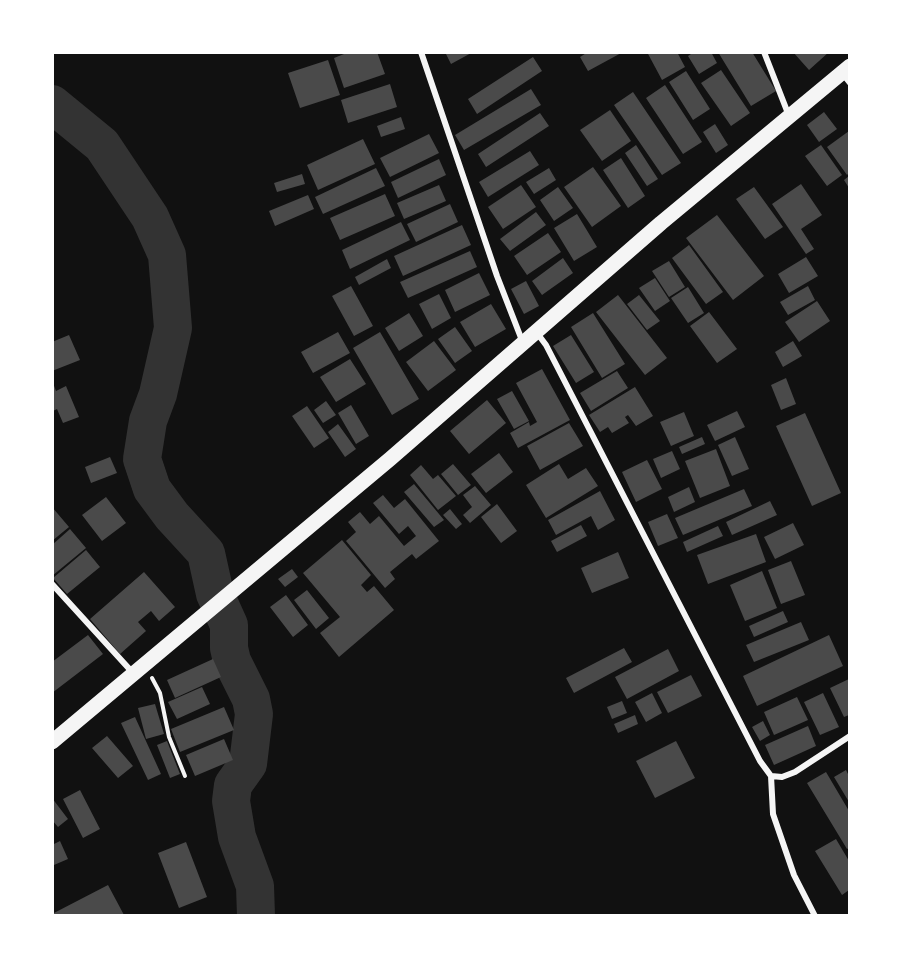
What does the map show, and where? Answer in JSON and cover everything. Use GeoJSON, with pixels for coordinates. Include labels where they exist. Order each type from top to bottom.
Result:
{"type":"FeatureCollection","features":[{"type":"Feature","properties":{"kind":"main road"},"geometry":{"type":"LineString","coordinates":[[52,741],[205,615],[789,117],[847,74]]}},
{"type":"Feature","properties":{"kind":"street"},"geometry":{"type":"LineString","coordinates":[[421,52],[497,276],[523,344]]}},
{"type":"Feature","properties":{"kind":"street"},"geometry":{"type":"LineString","coordinates":[[764,52],[789,117]]}},
{"type":"Feature","properties":{"kind":"street"},"geometry":{"type":"LineString","coordinates":[[536,332],[551,356],[760,761],[771,776],[773,814],[794,875],[814,915]]}},
{"type":"Feature","properties":{"kind":"street"},"geometry":{"type":"LineString","coordinates":[[52,584],[138,669]]}},
{"type":"Feature","properties":{"kind":"street"},"geometry":{"type":"LineString","coordinates":[[771,776],[782,777],[795,772],[849,736]]}},
{"type":"Feature","properties":{"kind":"path"},"geometry":{"type":"LineString","coordinates":[[138,669],[160,693],[169,737],[185,776]]}},
{"type":"Feature","properties":{"kind":"building"},"geometry":{"type":"Polygon","coordinates":[[[349,52],[377,52],[385,74],[344,88],[334,58],[349,52]]]}},
{"type":"Feature","properties":{"kind":"building"},"geometry":{"type":"Polygon","coordinates":[[[445,52],[473,52],[451,64],[445,52]]]}},
{"type":"Feature","properties":{"kind":"building"},"geometry":{"type":"Polygon","coordinates":[[[588,52],[623,52],[588,71],[580,57],[588,52]]]}},
{"type":"Feature","properties":{"kind":"building"},"geometry":{"type":"Polygon","coordinates":[[[647,52],[677,52],[685,67],[662,80],[647,52]]]}},
{"type":"Feature","properties":{"kind":"building"},"geometry":{"type":"Polygon","coordinates":[[[694,52],[711,52],[717,63],[699,74],[688,56],[694,52]]]}},
{"type":"Feature","properties":{"kind":"building"},"geometry":{"type":"Polygon","coordinates":[[[718,52],[752,52],[776,91],[751,106],[718,52]]]}},
{"type":"Feature","properties":{"kind":"building"},"geometry":{"type":"Polygon","coordinates":[[[793,52],[829,52],[809,70],[793,52]]]}},
{"type":"Feature","properties":{"kind":"building"},"geometry":{"type":"Polygon","coordinates":[[[533,57],[542,71],[477,114],[468,99],[533,57]]]}},
{"type":"Feature","properties":{"kind":"building"},"geometry":{"type":"Polygon","coordinates":[[[328,60],[340,95],[300,108],[288,73],[328,60]]]}},
{"type":"Feature","properties":{"kind":"building"},"geometry":{"type":"Polygon","coordinates":[[[721,70],[750,113],[731,126],[701,83],[721,70]]]}},
{"type":"Feature","properties":{"kind":"building"},"geometry":{"type":"Polygon","coordinates":[[[686,71],[710,109],[693,120],[669,82],[686,71]]]}},
{"type":"Feature","properties":{"kind":"building"},"geometry":{"type":"Polygon","coordinates":[[[390,84],[397,107],[348,123],[341,100],[390,84]]]}},
{"type":"Feature","properties":{"kind":"building"},"geometry":{"type":"Polygon","coordinates":[[[665,85],[702,142],[683,154],[646,98],[665,85]]]}},
{"type":"Feature","properties":{"kind":"building"},"geometry":{"type":"Polygon","coordinates":[[[531,89],[541,105],[464,150],[455,135],[531,89]]]}},
{"type":"Feature","properties":{"kind":"building"},"geometry":{"type":"Polygon","coordinates":[[[633,92],[681,163],[662,175],[614,105],[633,92]]]}},
{"type":"Feature","properties":{"kind":"building"},"geometry":{"type":"Polygon","coordinates":[[[610,110],[631,141],[602,161],[580,130],[610,110]]]}},
{"type":"Feature","properties":{"kind":"building"},"geometry":{"type":"Polygon","coordinates":[[[824,112],[837,129],[819,142],[807,125],[824,112]]]}},
{"type":"Feature","properties":{"kind":"building"},"geometry":{"type":"Polygon","coordinates":[[[540,113],[549,126],[486,167],[478,154],[540,113]]]}},
{"type":"Feature","properties":{"kind":"building"},"geometry":{"type":"Polygon","coordinates":[[[401,117],[405,129],[381,137],[377,126],[401,117]]]}},
{"type":"Feature","properties":{"kind":"building"},"geometry":{"type":"Polygon","coordinates":[[[715,124],[728,145],[716,153],[703,132],[715,124]]]}},
{"type":"Feature","properties":{"kind":"building"},"geometry":{"type":"Polygon","coordinates":[[[849,131],[849,173],[847,175],[827,147],[849,131]]]}},
{"type":"Feature","properties":{"kind":"building"},"geometry":{"type":"Polygon","coordinates":[[[429,134],[439,153],[390,177],[380,158],[429,134]]]}},
{"type":"Feature","properties":{"kind":"building"},"geometry":{"type":"Polygon","coordinates":[[[363,139],[375,164],[318,190],[307,165],[363,139]]]}},
{"type":"Feature","properties":{"kind":"building"},"geometry":{"type":"Polygon","coordinates":[[[636,145],[658,179],[647,186],[625,153],[636,145]]]}},
{"type":"Feature","properties":{"kind":"building"},"geometry":{"type":"Polygon","coordinates":[[[821,145],[842,175],[827,186],[805,156],[821,145]]]}},
{"type":"Feature","properties":{"kind":"building"},"geometry":{"type":"Polygon","coordinates":[[[530,151],[539,165],[488,197],[479,182],[530,151]]]}},
{"type":"Feature","properties":{"kind":"building"},"geometry":{"type":"Polygon","coordinates":[[[621,158],[645,196],[628,208],[603,170],[621,158]]]}},
{"type":"Feature","properties":{"kind":"building"},"geometry":{"type":"Polygon","coordinates":[[[439,159],[446,175],[398,198],[391,182],[439,159]]]}},
{"type":"Feature","properties":{"kind":"building"},"geometry":{"type":"Polygon","coordinates":[[[593,167],[621,206],[592,227],[564,187],[593,167]]]}},
{"type":"Feature","properties":{"kind":"building"},"geometry":{"type":"Polygon","coordinates":[[[376,168],[385,186],[323,214],[315,197],[376,168]]]}},
{"type":"Feature","properties":{"kind":"building"},"geometry":{"type":"Polygon","coordinates":[[[549,168],[556,180],[534,194],[526,182],[549,168]]]}},
{"type":"Feature","properties":{"kind":"building"},"geometry":{"type":"Polygon","coordinates":[[[302,174],[305,184],[277,192],[274,183],[302,174]]]}},
{"type":"Feature","properties":{"kind":"building"},"geometry":{"type":"Polygon","coordinates":[[[849,176],[849,188],[844,180],[849,176]]]}},
{"type":"Feature","properties":{"kind":"building"},"geometry":{"type":"Polygon","coordinates":[[[801,184],[822,215],[801,229],[814,249],[806,254],[772,204],[801,184]]]}},
{"type":"Feature","properties":{"kind":"building"},"geometry":{"type":"Polygon","coordinates":[[[439,185],[446,201],[404,219],[397,203],[439,185]]]}},
{"type":"Feature","properties":{"kind":"building"},"geometry":{"type":"Polygon","coordinates":[[[521,185],[536,207],[503,229],[488,207],[521,185]]]}},
{"type":"Feature","properties":{"kind":"building"},"geometry":{"type":"Polygon","coordinates":[[[558,187],[573,208],[554,221],[540,200],[558,187]]]}},
{"type":"Feature","properties":{"kind":"building"},"geometry":{"type":"Polygon","coordinates":[[[754,187],[783,227],[765,239],[736,199],[754,187]]]}},
{"type":"Feature","properties":{"kind":"building"},"geometry":{"type":"Polygon","coordinates":[[[385,194],[395,216],[340,240],[330,218],[385,194]]]}},
{"type":"Feature","properties":{"kind":"building"},"geometry":{"type":"Polygon","coordinates":[[[308,195],[314,209],[275,226],[269,211],[308,195]]]}},
{"type":"Feature","properties":{"kind":"building"},"geometry":{"type":"Polygon","coordinates":[[[450,204],[458,222],[416,242],[407,224],[450,204]]]}},
{"type":"Feature","properties":{"kind":"building"},"geometry":{"type":"Polygon","coordinates":[[[536,212],[546,225],[510,251],[500,239],[536,212]]]}},
{"type":"Feature","properties":{"kind":"building"},"geometry":{"type":"Polygon","coordinates":[[[577,214],[597,247],[574,261],[554,228],[577,214]]]}},
{"type":"Feature","properties":{"kind":"building"},"geometry":{"type":"Polygon","coordinates":[[[717,215],[764,276],[733,300],[686,238],[717,215]]]}},
{"type":"Feature","properties":{"kind":"building"},"geometry":{"type":"Polygon","coordinates":[[[401,222],[410,240],[350,269],[342,250],[401,222]]]}},
{"type":"Feature","properties":{"kind":"building"},"geometry":{"type":"Polygon","coordinates":[[[462,225],[471,245],[403,276],[394,256],[462,225]]]}},
{"type":"Feature","properties":{"kind":"building"},"geometry":{"type":"Polygon","coordinates":[[[548,233],[561,252],[527,275],[514,256],[548,233]]]}},
{"type":"Feature","properties":{"kind":"building"},"geometry":{"type":"Polygon","coordinates":[[[689,245],[723,292],[706,304],[672,258],[689,245]]]}},
{"type":"Feature","properties":{"kind":"building"},"geometry":{"type":"Polygon","coordinates":[[[470,251],[477,267],[408,298],[400,282],[470,251]]]}},
{"type":"Feature","properties":{"kind":"building"},"geometry":{"type":"Polygon","coordinates":[[[806,257],[818,276],[789,293],[778,274],[806,257]]]}},
{"type":"Feature","properties":{"kind":"building"},"geometry":{"type":"Polygon","coordinates":[[[563,258],[573,273],[542,295],[532,281],[563,258]]]}},
{"type":"Feature","properties":{"kind":"building"},"geometry":{"type":"Polygon","coordinates":[[[387,259],[391,268],[359,285],[355,277],[387,259]]]}},
{"type":"Feature","properties":{"kind":"building"},"geometry":{"type":"Polygon","coordinates":[[[669,261],[685,287],[669,297],[652,271],[669,261]]]}},
{"type":"Feature","properties":{"kind":"building"},"geometry":{"type":"Polygon","coordinates":[[[479,273],[490,295],[455,312],[445,290],[479,273]]]}},
{"type":"Feature","properties":{"kind":"building"},"geometry":{"type":"Polygon","coordinates":[[[655,278],[670,301],[655,311],[639,288],[655,278]]]}},
{"type":"Feature","properties":{"kind":"building"},"geometry":{"type":"Polygon","coordinates":[[[526,281],[539,306],[524,314],[511,289],[526,281]]]}},
{"type":"Feature","properties":{"kind":"building"},"geometry":{"type":"Polygon","coordinates":[[[351,286],[373,326],[354,336],[332,296],[351,286]]]}},
{"type":"Feature","properties":{"kind":"building"},"geometry":{"type":"Polygon","coordinates":[[[808,286],[815,300],[788,315],[780,302],[808,286]]]}},
{"type":"Feature","properties":{"kind":"building"},"geometry":{"type":"Polygon","coordinates":[[[688,287],[704,313],[688,323],[671,298],[688,287]]]}},
{"type":"Feature","properties":{"kind":"building"},"geometry":{"type":"Polygon","coordinates":[[[439,294],[451,318],[432,329],[419,304],[439,294]]]}},
{"type":"Feature","properties":{"kind":"building"},"geometry":{"type":"Polygon","coordinates":[[[618,295],[667,358],[645,375],[596,312],[618,295]]]}},
{"type":"Feature","properties":{"kind":"building"},"geometry":{"type":"Polygon","coordinates":[[[639,295],[660,321],[647,330],[627,304],[639,295]]]}},
{"type":"Feature","properties":{"kind":"building"},"geometry":{"type":"Polygon","coordinates":[[[817,301],[830,321],[799,342],[785,322],[817,301]]]}},
{"type":"Feature","properties":{"kind":"building"},"geometry":{"type":"Polygon","coordinates":[[[491,304],[506,329],[475,347],[460,322],[491,304]]]}},
{"type":"Feature","properties":{"kind":"building"},"geometry":{"type":"Polygon","coordinates":[[[709,312],[737,349],[717,363],[690,326],[709,312]]]}},
{"type":"Feature","properties":{"kind":"building"},"geometry":{"type":"Polygon","coordinates":[[[409,313],[423,336],[399,351],[385,328],[409,313]]]}},
{"type":"Feature","properties":{"kind":"building"},"geometry":{"type":"Polygon","coordinates":[[[593,313],[625,364],[602,378],[571,327],[593,313]]]}},
{"type":"Feature","properties":{"kind":"building"},"geometry":{"type":"Polygon","coordinates":[[[455,327],[472,351],[455,363],[438,339],[455,327]]]}},
{"type":"Feature","properties":{"kind":"building"},"geometry":{"type":"Polygon","coordinates":[[[338,332],[350,353],[313,373],[301,352],[338,332]]]}},
{"type":"Feature","properties":{"kind":"building"},"geometry":{"type":"Polygon","coordinates":[[[380,332],[419,399],[392,415],[353,348],[380,332]]]}},
{"type":"Feature","properties":{"kind":"building"},"geometry":{"type":"Polygon","coordinates":[[[69,335],[80,360],[52,371],[52,342],[69,335]]]}},
{"type":"Feature","properties":{"kind":"building"},"geometry":{"type":"Polygon","coordinates":[[[571,335],[594,372],[576,383],[553,346],[571,335]]]}},
{"type":"Feature","properties":{"kind":"building"},"geometry":{"type":"Polygon","coordinates":[[[434,341],[456,370],[428,391],[406,362],[434,341]]]}},
{"type":"Feature","properties":{"kind":"building"},"geometry":{"type":"Polygon","coordinates":[[[793,341],[802,356],[783,367],[775,352],[793,341]]]}},
{"type":"Feature","properties":{"kind":"building"},"geometry":{"type":"Polygon","coordinates":[[[350,359],[366,384],[336,402],[320,377],[350,359]]]}},
{"type":"Feature","properties":{"kind":"building"},"geometry":{"type":"Polygon","coordinates":[[[542,369],[570,420],[518,448],[510,433],[529,422],[530,426],[537,422],[516,383],[542,369]]]}},
{"type":"Feature","properties":{"kind":"building"},"geometry":{"type":"Polygon","coordinates":[[[617,371],[628,388],[591,411],[580,393],[617,371]]]}},
{"type":"Feature","properties":{"kind":"building"},"geometry":{"type":"Polygon","coordinates":[[[786,378],[796,404],[781,410],[771,385],[786,378]]]}},
{"type":"Feature","properties":{"kind":"building"},"geometry":{"type":"Polygon","coordinates":[[[53,383],[56,391],[66,386],[79,417],[63,423],[57,409],[53,411],[53,383]]]}},
{"type":"Feature","properties":{"kind":"building"},"geometry":{"type":"Polygon","coordinates":[[[635,387],[653,416],[636,426],[628,415],[625,417],[629,423],[612,433],[608,427],[600,432],[589,415],[635,387]]]}},
{"type":"Feature","properties":{"kind":"building"},"geometry":{"type":"Polygon","coordinates":[[[512,391],[529,421],[514,429],[497,399],[512,391]]]}},
{"type":"Feature","properties":{"kind":"building"},"geometry":{"type":"Polygon","coordinates":[[[487,400],[506,423],[469,454],[450,431],[487,400]]]}},
{"type":"Feature","properties":{"kind":"building"},"geometry":{"type":"Polygon","coordinates":[[[326,401],[336,415],[323,423],[314,410],[326,401]]]}},
{"type":"Feature","properties":{"kind":"building"},"geometry":{"type":"Polygon","coordinates":[[[351,405],[369,436],[356,444],[338,413],[351,405]]]}},
{"type":"Feature","properties":{"kind":"building"},"geometry":{"type":"Polygon","coordinates":[[[307,406],[329,438],[314,448],[292,416],[307,406]]]}},
{"type":"Feature","properties":{"kind":"building"},"geometry":{"type":"Polygon","coordinates":[[[737,411],[745,427],[715,441],[707,425],[737,411]]]}},
{"type":"Feature","properties":{"kind":"building"},"geometry":{"type":"Polygon","coordinates":[[[684,412],[694,436],[671,446],[660,422],[684,412]]]}},
{"type":"Feature","properties":{"kind":"building"},"geometry":{"type":"Polygon","coordinates":[[[805,413],[841,493],[812,506],[776,426],[805,413]]]}},
{"type":"Feature","properties":{"kind":"building"},"geometry":{"type":"Polygon","coordinates":[[[569,423],[583,446],[540,470],[527,446],[569,423]]]}},
{"type":"Feature","properties":{"kind":"building"},"geometry":{"type":"Polygon","coordinates":[[[338,424],[356,449],[345,457],[328,432],[338,424]]]}},
{"type":"Feature","properties":{"kind":"building"},"geometry":{"type":"Polygon","coordinates":[[[702,437],[705,444],[682,454],[679,447],[702,437]]]}},
{"type":"Feature","properties":{"kind":"building"},"geometry":{"type":"Polygon","coordinates":[[[735,437],[749,469],[732,476],[718,445],[735,437]]]}},
{"type":"Feature","properties":{"kind":"building"},"geometry":{"type":"Polygon","coordinates":[[[716,449],[730,486],[700,498],[685,461],[716,449]]]}},
{"type":"Feature","properties":{"kind":"building"},"geometry":{"type":"Polygon","coordinates":[[[672,451],[680,469],[661,478],[653,459],[672,451]]]}},
{"type":"Feature","properties":{"kind":"building"},"geometry":{"type":"Polygon","coordinates":[[[499,453],[513,472],[486,493],[471,474],[499,453]]]}},
{"type":"Feature","properties":{"kind":"building"},"geometry":{"type":"Polygon","coordinates":[[[110,457],[117,473],[91,483],[85,467],[110,457]]]}},
{"type":"Feature","properties":{"kind":"building"},"geometry":{"type":"Polygon","coordinates":[[[647,460],[662,489],[636,502],[622,472],[647,460]]]}},
{"type":"Feature","properties":{"kind":"building"},"geometry":{"type":"Polygon","coordinates":[[[453,464],[471,485],[458,495],[441,474],[453,464]]]}},
{"type":"Feature","properties":{"kind":"building"},"geometry":{"type":"Polygon","coordinates":[[[559,464],[568,479],[586,468],[598,486],[546,518],[526,485],[559,464]]]}},
{"type":"Feature","properties":{"kind":"building"},"geometry":{"type":"Polygon","coordinates":[[[421,465],[433,479],[438,475],[456,496],[438,510],[410,475],[421,465]]]}},
{"type":"Feature","properties":{"kind":"building"},"geometry":{"type":"Polygon","coordinates":[[[414,484],[444,520],[434,527],[404,492],[414,484]]]}},
{"type":"Feature","properties":{"kind":"building"},"geometry":{"type":"Polygon","coordinates":[[[475,486],[491,505],[470,523],[463,515],[472,507],[463,495],[475,486]]]}},
{"type":"Feature","properties":{"kind":"building"},"geometry":{"type":"Polygon","coordinates":[[[689,487],[695,502],[674,512],[668,497],[689,487]]]}},
{"type":"Feature","properties":{"kind":"building"},"geometry":{"type":"Polygon","coordinates":[[[744,489],[752,506],[683,535],[675,518],[744,489]]]}},
{"type":"Feature","properties":{"kind":"building"},"geometry":{"type":"Polygon","coordinates":[[[600,491],[615,520],[598,530],[591,516],[556,535],[548,520],[600,491]]]}},
{"type":"Feature","properties":{"kind":"building"},"geometry":{"type":"Polygon","coordinates":[[[383,495],[394,508],[405,499],[439,541],[416,559],[412,554],[390,572],[395,579],[385,588],[346,541],[356,532],[348,522],[360,512],[370,524],[379,516],[404,546],[416,536],[408,526],[399,534],[373,503],[383,495]]]}},
{"type":"Feature","properties":{"kind":"building"},"geometry":{"type":"Polygon","coordinates":[[[106,497],[126,523],[102,541],[82,515],[106,497]]]}},
{"type":"Feature","properties":{"kind":"building"},"geometry":{"type":"Polygon","coordinates":[[[770,501],[777,515],[732,535],[726,522],[770,501]]]}},
{"type":"Feature","properties":{"kind":"building"},"geometry":{"type":"Polygon","coordinates":[[[497,504],[517,531],[501,543],[481,517],[497,504]]]}},
{"type":"Feature","properties":{"kind":"building"},"geometry":{"type":"Polygon","coordinates":[[[52,507],[69,527],[52,541],[52,507]]]}},
{"type":"Feature","properties":{"kind":"building"},"geometry":{"type":"Polygon","coordinates":[[[450,509],[462,524],[456,529],[443,515],[450,509]]]}},
{"type":"Feature","properties":{"kind":"building"},"geometry":{"type":"Polygon","coordinates":[[[667,514],[678,538],[658,546],[648,522],[667,514]]]}},
{"type":"Feature","properties":{"kind":"building"},"geometry":{"type":"Polygon","coordinates":[[[793,523],[804,545],[775,559],[764,537],[793,523]]]}},
{"type":"Feature","properties":{"kind":"building"},"geometry":{"type":"Polygon","coordinates":[[[581,525],[587,536],[557,552],[551,541],[581,525]]]}},
{"type":"Feature","properties":{"kind":"building"},"geometry":{"type":"Polygon","coordinates":[[[718,526],[723,536],[687,552],[683,542],[718,526]]]}},
{"type":"Feature","properties":{"kind":"building"},"geometry":{"type":"Polygon","coordinates":[[[70,529],[86,548],[52,576],[52,545],[70,529]]]}},
{"type":"Feature","properties":{"kind":"building"},"geometry":{"type":"Polygon","coordinates":[[[756,534],[766,562],[708,584],[697,555],[756,534]]]}},
{"type":"Feature","properties":{"kind":"building"},"geometry":{"type":"Polygon","coordinates":[[[342,540],[371,575],[361,585],[367,592],[374,586],[394,610],[339,657],[320,633],[340,617],[303,573],[342,540]]]}},
{"type":"Feature","properties":{"kind":"building"},"geometry":{"type":"Polygon","coordinates":[[[86,550],[100,567],[67,594],[53,578],[86,550]]]}},
{"type":"Feature","properties":{"kind":"building"},"geometry":{"type":"Polygon","coordinates":[[[618,552],[629,578],[592,593],[581,568],[618,552]]]}},
{"type":"Feature","properties":{"kind":"building"},"geometry":{"type":"Polygon","coordinates":[[[791,561],[805,595],[781,604],[768,570],[791,561]]]}},
{"type":"Feature","properties":{"kind":"building"},"geometry":{"type":"Polygon","coordinates":[[[292,569],[298,577],[285,587],[278,579],[292,569]]]}},
{"type":"Feature","properties":{"kind":"building"},"geometry":{"type":"Polygon","coordinates":[[[762,571],[777,608],[745,621],[730,585],[762,571]]]}},
{"type":"Feature","properties":{"kind":"building"},"geometry":{"type":"Polygon","coordinates":[[[144,572],[175,607],[159,621],[151,611],[138,622],[146,631],[120,654],[90,619],[144,572]]]}},
{"type":"Feature","properties":{"kind":"building"},"geometry":{"type":"Polygon","coordinates":[[[307,590],[329,618],[316,629],[294,600],[307,590]]]}},
{"type":"Feature","properties":{"kind":"building"},"geometry":{"type":"Polygon","coordinates":[[[286,595],[308,625],[293,637],[270,607],[286,595]]]}},
{"type":"Feature","properties":{"kind":"building"},"geometry":{"type":"Polygon","coordinates":[[[783,611],[788,622],[754,637],[749,626],[783,611]]]}},
{"type":"Feature","properties":{"kind":"building"},"geometry":{"type":"Polygon","coordinates":[[[801,622],[809,640],[754,662],[746,645],[801,622]]]}},
{"type":"Feature","properties":{"kind":"building"},"geometry":{"type":"Polygon","coordinates":[[[88,635],[103,654],[52,693],[52,662],[88,635]]]}},
{"type":"Feature","properties":{"kind":"building"},"geometry":{"type":"Polygon","coordinates":[[[829,635],[843,666],[757,706],[743,676],[829,635]]]}},
{"type":"Feature","properties":{"kind":"building"},"geometry":{"type":"Polygon","coordinates":[[[624,648],[632,662],[574,693],[566,678],[624,648]]]}},
{"type":"Feature","properties":{"kind":"building"},"geometry":{"type":"Polygon","coordinates":[[[668,649],[679,671],[627,699],[615,677],[668,649]]]}},
{"type":"Feature","properties":{"kind":"building"},"geometry":{"type":"Polygon","coordinates":[[[213,659],[221,677],[175,698],[167,680],[213,659]]]}},
{"type":"Feature","properties":{"kind":"building"},"geometry":{"type":"Polygon","coordinates":[[[691,675],[702,696],[668,713],[657,692],[691,675]]]}},
{"type":"Feature","properties":{"kind":"building"},"geometry":{"type":"Polygon","coordinates":[[[849,679],[849,715],[844,717],[830,688],[849,679]]]}},
{"type":"Feature","properties":{"kind":"building"},"geometry":{"type":"Polygon","coordinates":[[[202,687],[210,704],[177,719],[168,702],[202,687]]]}},
{"type":"Feature","properties":{"kind":"building"},"geometry":{"type":"Polygon","coordinates":[[[652,693],[662,713],[646,722],[635,702],[652,693]]]}},
{"type":"Feature","properties":{"kind":"building"},"geometry":{"type":"Polygon","coordinates":[[[823,693],[839,727],[820,735],[804,702],[823,693]]]}},
{"type":"Feature","properties":{"kind":"building"},"geometry":{"type":"Polygon","coordinates":[[[797,697],[808,720],[774,735],[764,712],[797,697]]]}},
{"type":"Feature","properties":{"kind":"building"},"geometry":{"type":"Polygon","coordinates":[[[622,701],[627,713],[612,719],[607,707],[622,701]]]}},
{"type":"Feature","properties":{"kind":"building"},"geometry":{"type":"Polygon","coordinates":[[[155,704],[164,734],[146,739],[138,708],[155,704]]]}},
{"type":"Feature","properties":{"kind":"building"},"geometry":{"type":"Polygon","coordinates":[[[224,707],[234,730],[180,752],[171,729],[224,707]]]}},
{"type":"Feature","properties":{"kind":"building"},"geometry":{"type":"Polygon","coordinates":[[[635,715],[638,724],[618,733],[614,724],[635,715]]]}},
{"type":"Feature","properties":{"kind":"building"},"geometry":{"type":"Polygon","coordinates":[[[135,717],[161,774],[148,780],[121,723],[135,717]]]}},
{"type":"Feature","properties":{"kind":"building"},"geometry":{"type":"Polygon","coordinates":[[[763,721],[770,735],[760,741],[752,727],[763,721]]]}},
{"type":"Feature","properties":{"kind":"building"},"geometry":{"type":"Polygon","coordinates":[[[808,726],[816,746],[774,765],[765,745],[808,726]]]}},
{"type":"Feature","properties":{"kind":"building"},"geometry":{"type":"Polygon","coordinates":[[[107,736],[133,766],[118,778],[92,748],[107,736]]]}},
{"type":"Feature","properties":{"kind":"building"},"geometry":{"type":"Polygon","coordinates":[[[224,739],[233,760],[195,776],[186,755],[224,739]]]}},
{"type":"Feature","properties":{"kind":"building"},"geometry":{"type":"Polygon","coordinates":[[[167,741],[180,774],[170,778],[157,745],[167,741]]]}},
{"type":"Feature","properties":{"kind":"building"},"geometry":{"type":"Polygon","coordinates":[[[676,741],[695,778],[655,798],[636,761],[676,741]]]}},
{"type":"Feature","properties":{"kind":"building"},"geometry":{"type":"Polygon","coordinates":[[[846,770],[849,776],[849,802],[834,777],[846,770]]]}},
{"type":"Feature","properties":{"kind":"building"},"geometry":{"type":"Polygon","coordinates":[[[826,772],[849,811],[849,848],[847,849],[807,783],[826,772]]]}},
{"type":"Feature","properties":{"kind":"building"},"geometry":{"type":"Polygon","coordinates":[[[80,790],[100,829],[83,838],[63,799],[80,790]]]}},
{"type":"Feature","properties":{"kind":"building"},"geometry":{"type":"Polygon","coordinates":[[[52,798],[68,819],[58,827],[52,820],[52,798]]]}},
{"type":"Feature","properties":{"kind":"building"},"geometry":{"type":"Polygon","coordinates":[[[836,839],[849,861],[849,890],[842,895],[815,851],[836,839]]]}},
{"type":"Feature","properties":{"kind":"building"},"geometry":{"type":"Polygon","coordinates":[[[60,841],[68,859],[54,865],[52,845],[60,841]]]}},
{"type":"Feature","properties":{"kind":"building"},"geometry":{"type":"Polygon","coordinates":[[[186,842],[207,897],[179,908],[158,853],[186,842]]]}},
{"type":"Feature","properties":{"kind":"building"},"geometry":{"type":"Polygon","coordinates":[[[108,885],[124,915],[52,915],[52,914],[108,885]]]}},
{"type":"Feature","properties":{"kind":"waterway"},"geometry":{"type":"LineString","coordinates":[[52,104],[102,145],[150,217],[167,255],[173,328],[158,394],[148,421],[142,459],[152,489],[172,516],[206,553],[215,594],[229,625],[229,648],[232,661],[251,699],[254,714],[248,764],[233,785],[231,801],[237,837],[255,886],[256,916]]}}]}
